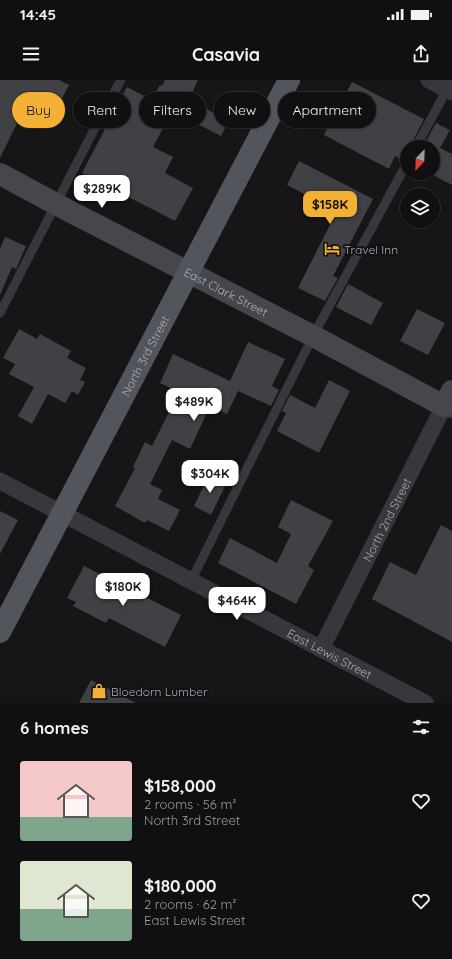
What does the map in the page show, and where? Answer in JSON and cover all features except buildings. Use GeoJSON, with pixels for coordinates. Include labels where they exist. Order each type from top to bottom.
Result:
{"type":"FeatureCollection","features":[{"type":"Feature","properties":{"kind":"main road","name":"North 3rd Street"},"geometry":{"type":"LineString","coordinates":[[0,632],[289,80]]}},
{"type":"Feature","properties":{"kind":"street"},"geometry":{"type":"LineString","coordinates":[[429,80],[450,88]]}},
{"type":"Feature","properties":{"kind":"street","name":"East Clark Street"},"geometry":{"type":"LineString","coordinates":[[0,174],[313,336],[449,402]]}},
{"type":"Feature","properties":{"kind":"street","name":"North 2nd Street"},"geometry":{"type":"LineString","coordinates":[[321,649],[449,402]]}},
{"type":"Feature","properties":{"kind":"street","name":"East Lewis Street"},"geometry":{"type":"LineString","coordinates":[[0,481],[425,703]]}},
{"type":"Feature","properties":{"kind":"lane"},"geometry":{"type":"LineString","coordinates":[[0,313],[121,80]]}},
{"type":"Feature","properties":{"kind":"lane"},"geometry":{"type":"LineString","coordinates":[[420,140],[450,88]]}},
{"type":"Feature","properties":{"kind":"lane"},"geometry":{"type":"LineString","coordinates":[[191,581],[313,336],[400,176]]}},
{"type":"Feature","properties":{"kind":"place","name":"Travel Inn"},"geometry":{"type":"Point","coordinates":[332,249]}},
{"type":"Feature","properties":{"kind":"place","name":"Bloedorn Lumber"},"geometry":{"type":"Point","coordinates":[99,691]}}]}
